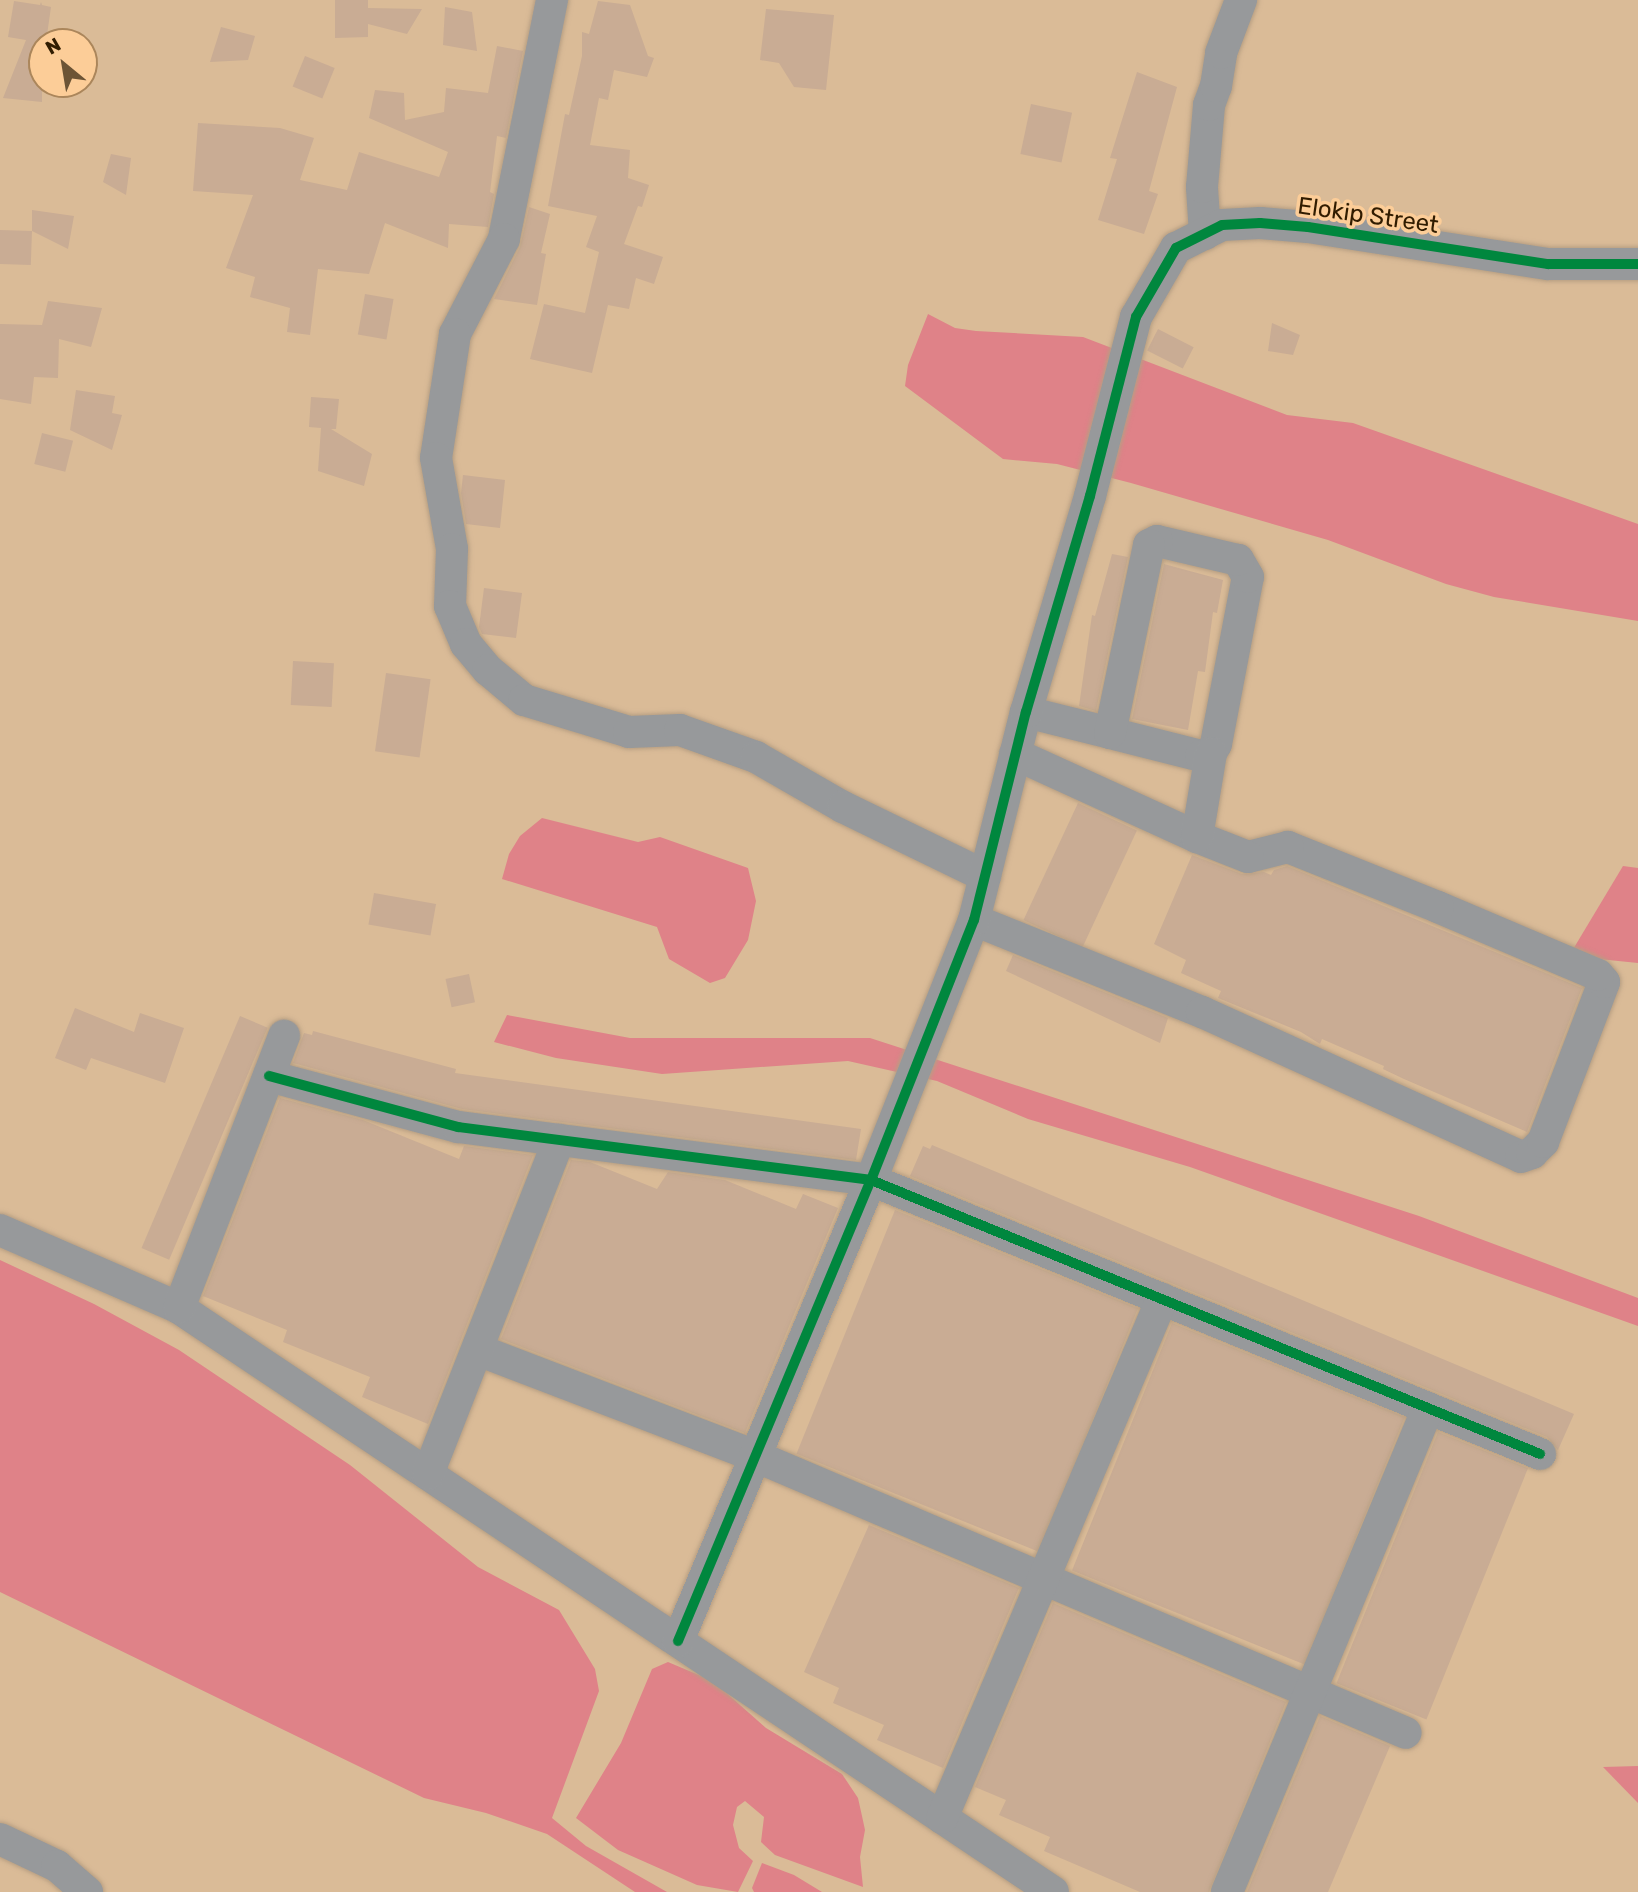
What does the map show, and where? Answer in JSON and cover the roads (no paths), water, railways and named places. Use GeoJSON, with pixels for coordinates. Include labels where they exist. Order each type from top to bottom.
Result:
{"type":"FeatureCollection","features":[{"type":"Feature","properties":{"kind":"street"},"geometry":{"type":"LineString","coordinates":[[552,0],[504,240],[455,334],[436,458],[453,549],[450,606],[466,643],[488,670],[524,700],[629,732],[680,730],[756,757],[844,807],[985,876]]}},
{"type":"Feature","properties":{"kind":"street"},"geometry":{"type":"LineString","coordinates":[[1205,234],[1202,187],[1209,105],[1216,86],[1221,53],[1241,0]]}},
{"type":"Feature","properties":{"kind":"street","name":"Elokip Street"},"geometry":{"type":"LineString","coordinates":[[678,1641],[871,1180],[974,920],[1026,712],[1090,496],[1136,317],[1176,248],[1222,225],[1259,223],[1308,227],[1548,264],[1638,264]]}},
{"type":"Feature","properties":{"kind":"street"},"geometry":{"type":"LineString","coordinates":[[1110,733],[1149,545],[1157,541],[1238,560],[1248,577],[1216,744],[1211,753],[1197,837]]}},
{"type":"Feature","properties":{"kind":"street"},"geometry":{"type":"LineString","coordinates":[[1026,712],[1201,756],[1211,753]]}},
{"type":"Feature","properties":{"kind":"street"},"geometry":{"type":"LineString","coordinates":[[974,920],[1202,1012],[1521,1157],[1532,1153],[1543,1142],[1602,994],[1604,982],[1598,975],[1288,847],[1248,857],[1197,837],[1015,754]]}},
{"type":"Feature","properties":{"kind":"street"},"geometry":{"type":"LineString","coordinates":[[179,1308],[284,1036]]}},
{"type":"Feature","properties":{"kind":"street"},"geometry":{"type":"LineString","coordinates":[[269,1076],[458,1127],[871,1180],[1540,1454]]}},
{"type":"Feature","properties":{"kind":"street"},"geometry":{"type":"LineString","coordinates":[[428,1474],[559,1140]]}},
{"type":"Feature","properties":{"kind":"street"},"geometry":{"type":"LineString","coordinates":[[0,1230],[179,1308],[1053,1892]]}},
{"type":"Feature","properties":{"kind":"street"},"geometry":{"type":"LineString","coordinates":[[942,1818],[1162,1299]]}},
{"type":"Feature","properties":{"kind":"street"},"geometry":{"type":"LineString","coordinates":[[478,1350],[755,1456],[1406,1733]]}},
{"type":"Feature","properties":{"kind":"street"},"geometry":{"type":"LineString","coordinates":[[1227,1892],[1428,1408]]}},
{"type":"Feature","properties":{"kind":"street"},"geometry":{"type":"LineString","coordinates":[[0,1839],[57,1866],[87,1892]]}}]}
